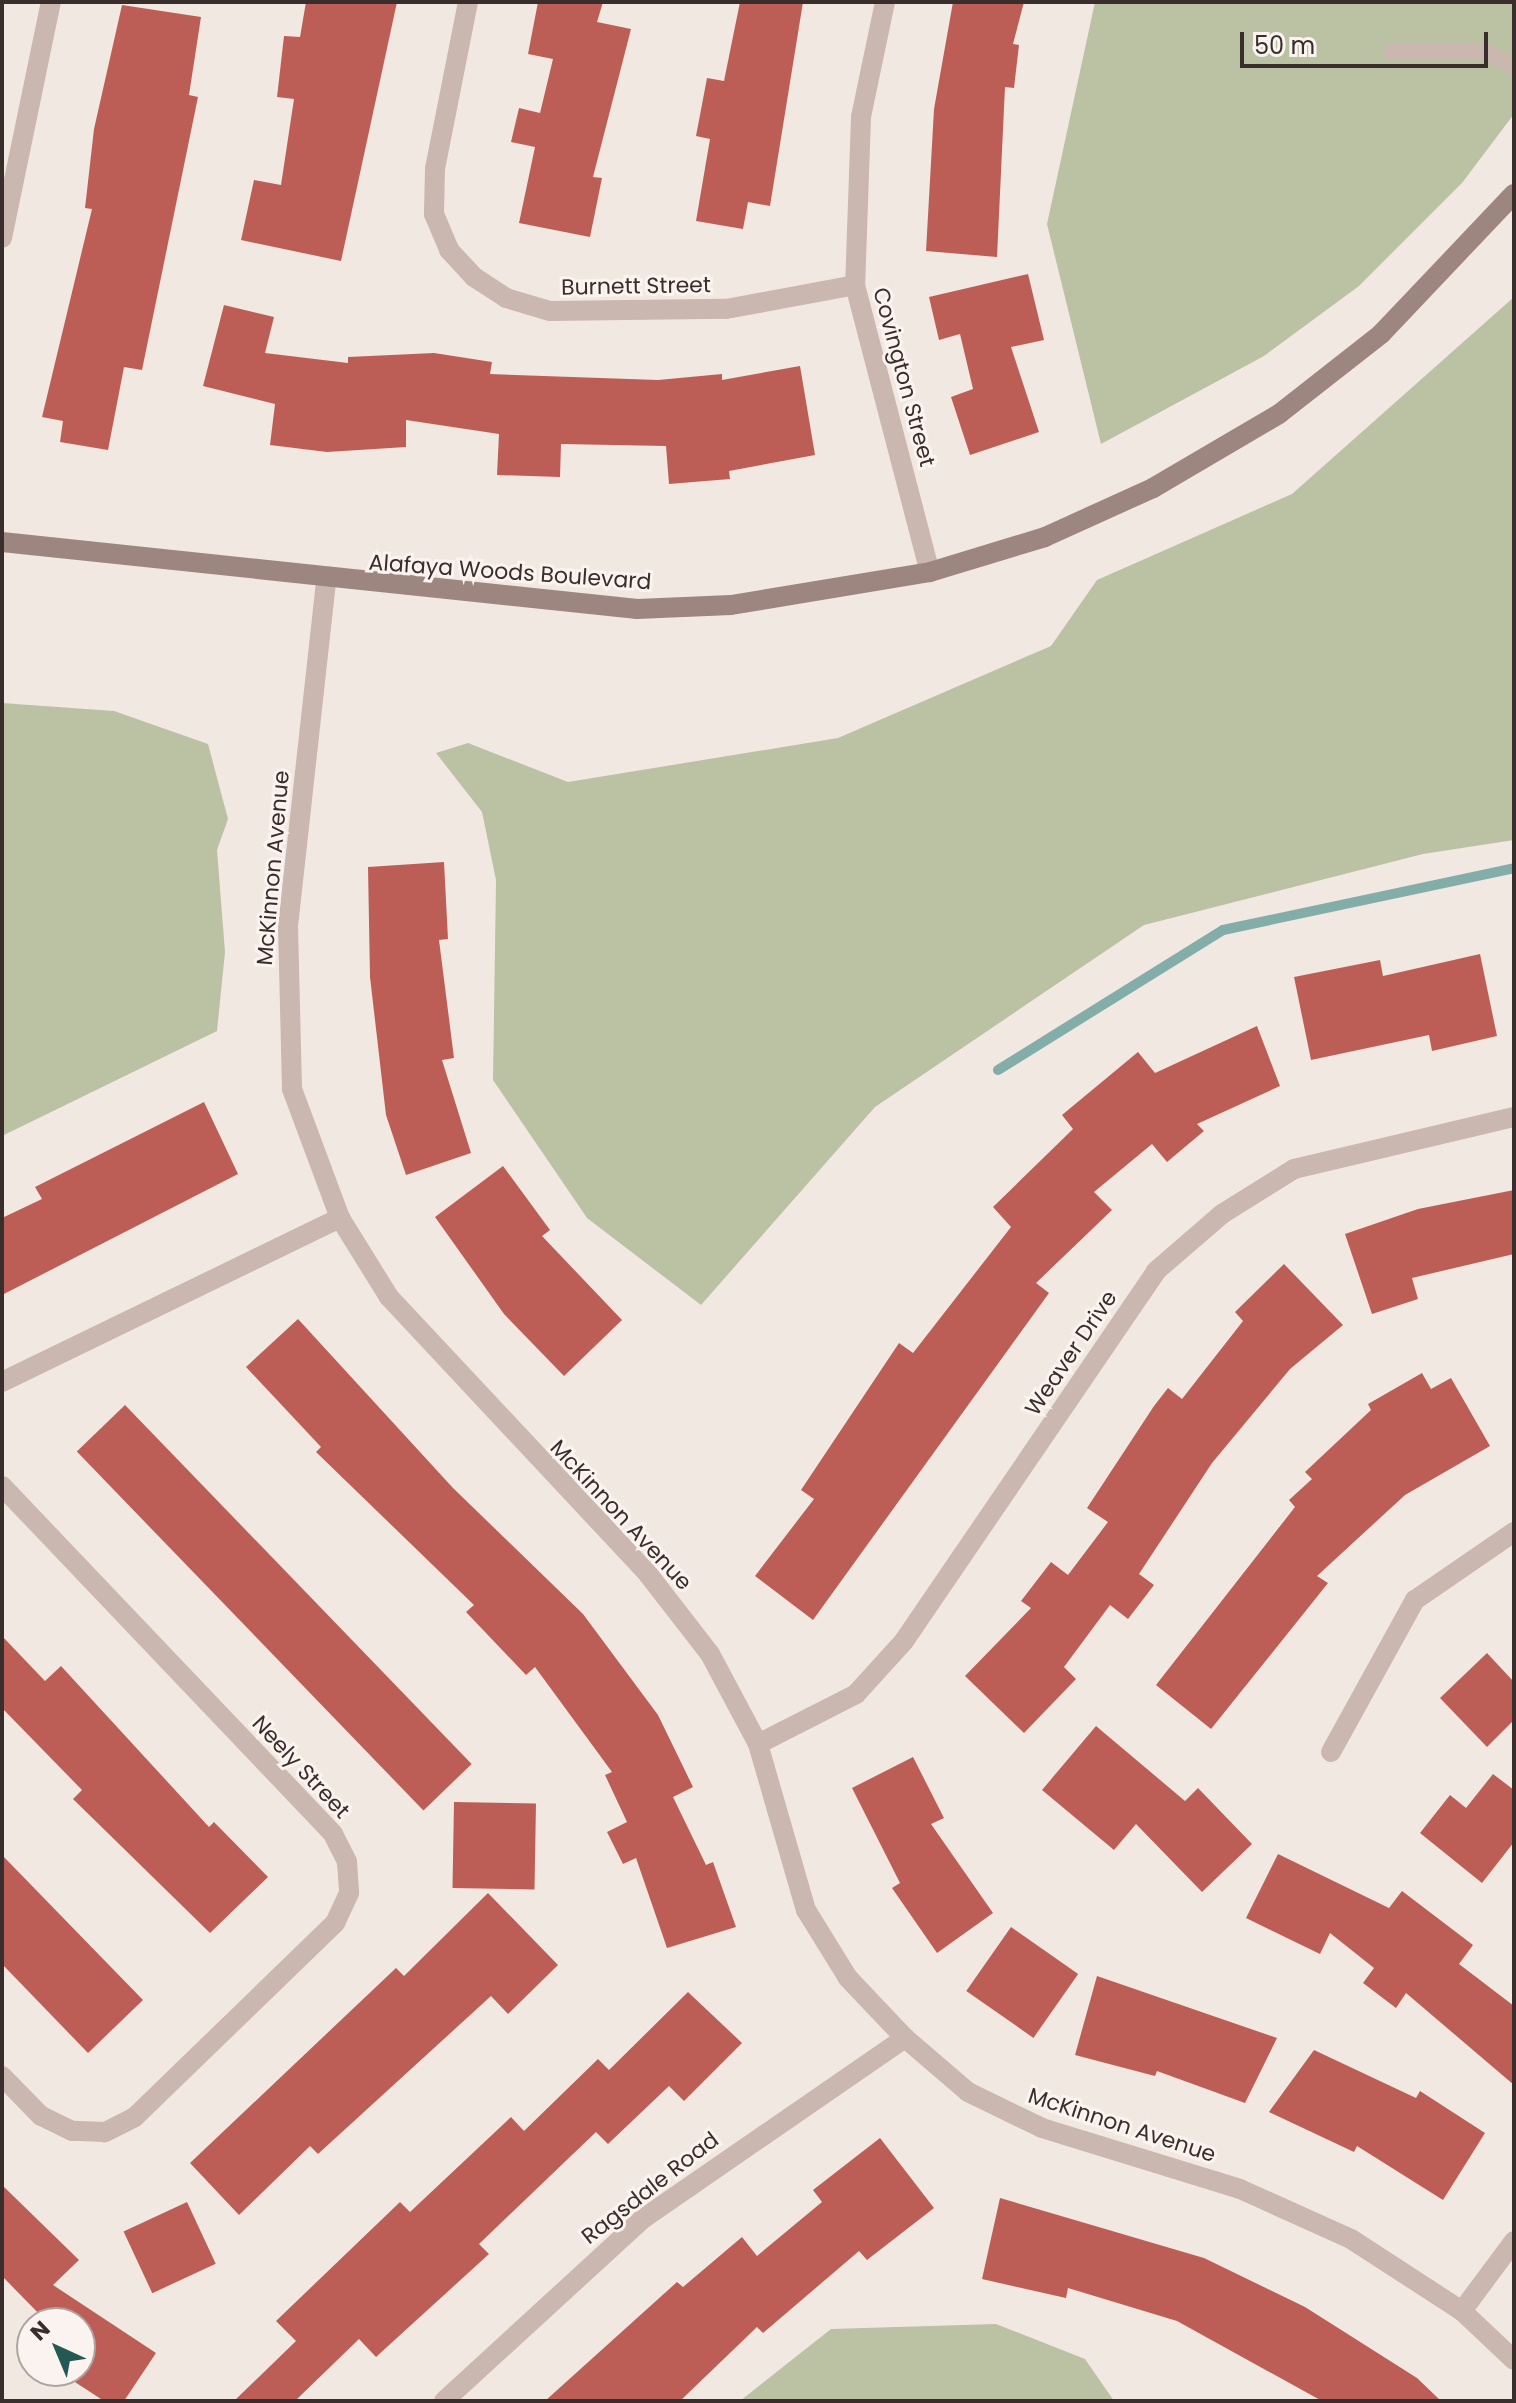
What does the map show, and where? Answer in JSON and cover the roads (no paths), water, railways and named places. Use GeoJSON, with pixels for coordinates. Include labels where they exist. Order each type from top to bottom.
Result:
{"type":"FeatureCollection","features":[{"type":"Feature","properties":{"kind":"street"},"geometry":{"type":"LineString","coordinates":[[2,238],[51,2]]}},
{"type":"Feature","properties":{"kind":"street","name":"Burnett Street"},"geometry":{"type":"LineString","coordinates":[[468,2],[435,169],[434,214],[449,250],[474,277],[506,298],[550,311],[726,309],[855,285]]}},
{"type":"Feature","properties":{"kind":"street","name":"Covington Street"},"geometry":{"type":"LineString","coordinates":[[885,2],[861,117],[855,285],[930,572]]}},
{"type":"Feature","properties":{"kind":"street","name":"Alafaya Woods Boulevard"},"geometry":{"type":"LineString","coordinates":[[2,542],[326,582],[637,609],[731,605],[930,572],[1045,537],[1153,488],[1279,414],[1381,334],[1514,194]]}},
{"type":"Feature","properties":{"kind":"street","name":"McKinnon Avenue"},"geometry":{"type":"LineString","coordinates":[[326,582],[288,925],[287,1017],[292,1089],[340,1218],[389,1297],[436,1351],[648,1574],[710,1654],[758,1744],[806,1910],[848,1978],[905,2038],[968,2092],[1017,2116],[1240,2189],[1351,2239],[1462,2311],[1514,2360]]}},
{"type":"Feature","properties":{"kind":"street","name":"Weaver Drive"},"geometry":{"type":"LineString","coordinates":[[758,1744],[856,1694],[904,1641],[1156,1271],[1222,1214],[1294,1169],[1514,1117]]}},
{"type":"Feature","properties":{"kind":"street"},"geometry":{"type":"LineString","coordinates":[[2,1382],[340,1218]]}},
{"type":"Feature","properties":{"kind":"street","name":"Neely Street"},"geometry":{"type":"LineString","coordinates":[[2,1486],[333,1834],[347,1862],[349,1893],[335,1923],[135,2117],[105,2132],[72,2131],[41,2116],[2,2076]]}},
{"type":"Feature","properties":{"kind":"street"},"geometry":{"type":"LineString","coordinates":[[1331,1752],[1415,1600],[1514,1532]]}},
{"type":"Feature","properties":{"kind":"street","name":"Ragsdale Road"},"geometry":{"type":"LineString","coordinates":[[444,2401],[644,2218],[905,2038]]}},
{"type":"Feature","properties":{"kind":"street"},"geometry":{"type":"LineString","coordinates":[[1462,2311],[1514,2241]]}},
{"type":"Feature","properties":{"kind":"lane"},"geometry":{"type":"LineString","coordinates":[[1391,52],[1487,52],[1514,67]]}},
{"type":"Feature","properties":{"kind":"waterway"},"geometry":{"type":"LineString","coordinates":[[998,1070],[1223,930],[1514,868]]}}]}
